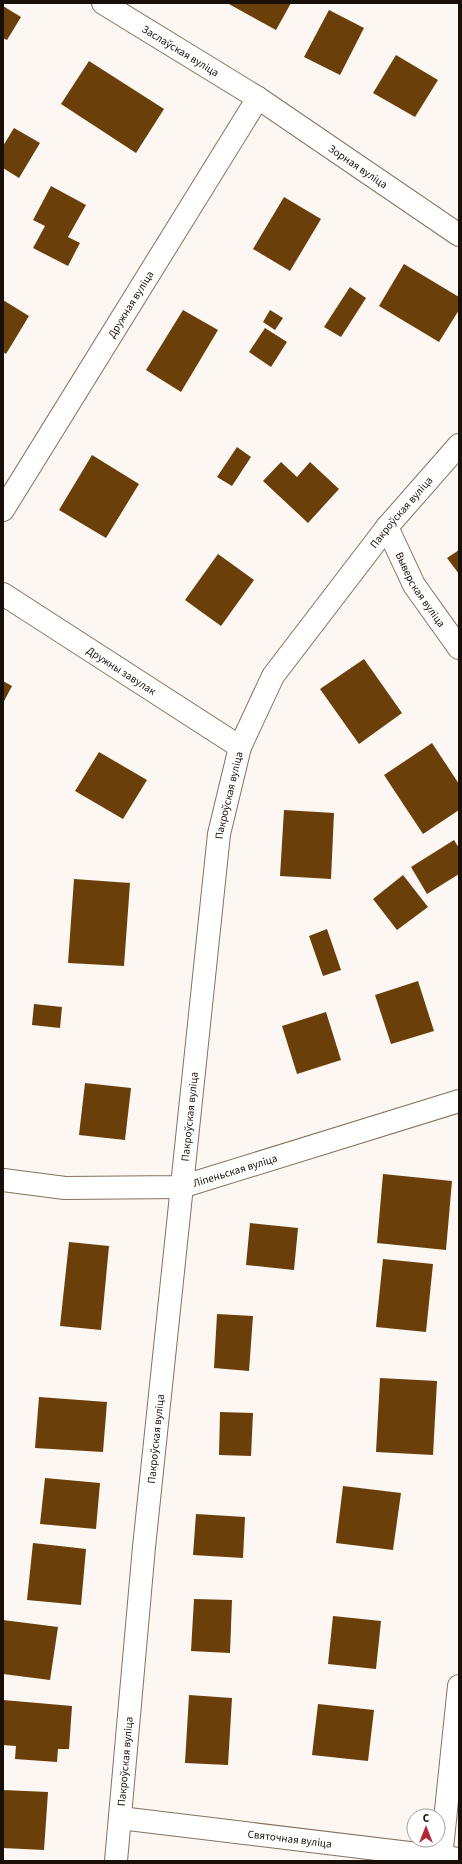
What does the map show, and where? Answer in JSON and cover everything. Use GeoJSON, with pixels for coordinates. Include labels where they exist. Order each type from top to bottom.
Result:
{"type":"FeatureCollection","features":[{"type":"Feature","properties":{"kind":"street","name":"Заслаўская вуліца"},"geometry":{"type":"LineString","coordinates":[[103,3],[258,98]]}},
{"type":"Feature","properties":{"kind":"street","name":"Зорная вуліца"},"geometry":{"type":"LineString","coordinates":[[258,98],[459,235]]}},
{"type":"Feature","properties":{"kind":"street","name":"Дружная вуліца"},"geometry":{"type":"LineString","coordinates":[[3,510],[258,98]]}},
{"type":"Feature","properties":{"kind":"street","name":"Пакроўская вуліца"},"geometry":{"type":"LineString","coordinates":[[116,1861],[144,1547],[219,834],[240,747],[273,676],[387,527],[459,445]]}},
{"type":"Feature","properties":{"kind":"street","name":"Выверская вуліца"},"geometry":{"type":"LineString","coordinates":[[387,527],[414,585],[459,648]]}},
{"type":"Feature","properties":{"kind":"street","name":"Дружны завулак"},"geometry":{"type":"LineString","coordinates":[[3,594],[240,747]]}},
{"type":"Feature","properties":{"kind":"street","name":"Ліпеньская вуліца"},"geometry":{"type":"LineString","coordinates":[[3,1180],[65,1188],[181,1186],[459,1101]]}},
{"type":"Feature","properties":{"kind":"street"},"geometry":{"type":"LineString","coordinates":[[450,1858],[459,1686]]}},
{"type":"Feature","properties":{"kind":"street","name":"Святочная вуліца"},"geometry":{"type":"LineString","coordinates":[[120,1818],[450,1858]]}},
{"type":"Feature","properties":{"kind":"building"},"geometry":{"type":"Polygon","coordinates":[[[227,3],[291,3],[276,30],[227,3]]]}},
{"type":"Feature","properties":{"kind":"building"},"geometry":{"type":"Polygon","coordinates":[[[3,6],[21,17],[7,40],[3,38],[3,6]]]}},
{"type":"Feature","properties":{"kind":"building"},"geometry":{"type":"Polygon","coordinates":[[[329,10],[364,28],[340,75],[304,57],[329,10]]]}},
{"type":"Feature","properties":{"kind":"building"},"geometry":{"type":"Polygon","coordinates":[[[396,55],[438,80],[415,117],[373,93],[396,55]]]}},
{"type":"Feature","properties":{"kind":"building"},"geometry":{"type":"Polygon","coordinates":[[[89,61],[164,109],[136,153],[61,104],[89,61]]]}},
{"type":"Feature","properties":{"kind":"building"},"geometry":{"type":"Polygon","coordinates":[[[14,128],[40,143],[19,178],[3,168],[3,146],[14,128]]]}},
{"type":"Feature","properties":{"kind":"building"},"geometry":{"type":"Polygon","coordinates":[[[51,186],[86,205],[68,237],[80,243],[68,266],[33,248],[45,226],[33,220],[51,186]]]}},
{"type":"Feature","properties":{"kind":"building"},"geometry":{"type":"Polygon","coordinates":[[[284,197],[321,219],[290,271],[253,249],[284,197]]]}},
{"type":"Feature","properties":{"kind":"building"},"geometry":{"type":"Polygon","coordinates":[[[404,264],[459,297],[459,310],[439,342],[379,306],[404,264]]]}},
{"type":"Feature","properties":{"kind":"building"},"geometry":{"type":"Polygon","coordinates":[[[350,287],[366,298],[341,337],[324,327],[350,287]]]}},
{"type":"Feature","properties":{"kind":"building"},"geometry":{"type":"Polygon","coordinates":[[[3,300],[29,316],[6,354],[3,352],[3,300]]]}},
{"type":"Feature","properties":{"kind":"building"},"geometry":{"type":"Polygon","coordinates":[[[183,310],[218,330],[181,392],[146,370],[183,310]]]}},
{"type":"Feature","properties":{"kind":"building"},"geometry":{"type":"Polygon","coordinates":[[[270,310],[283,318],[275,330],[263,322],[270,310]]]}},
{"type":"Feature","properties":{"kind":"building"},"geometry":{"type":"Polygon","coordinates":[[[265,328],[287,342],[271,367],[249,352],[265,328]]]}},
{"type":"Feature","properties":{"kind":"building"},"geometry":{"type":"Polygon","coordinates":[[[237,447],[251,457],[232,486],[217,477],[237,447]]]}},
{"type":"Feature","properties":{"kind":"building"},"geometry":{"type":"Polygon","coordinates":[[[92,455],[139,484],[106,538],[59,510],[92,455]]]}},
{"type":"Feature","properties":{"kind":"building"},"geometry":{"type":"Polygon","coordinates":[[[281,462],[297,477],[310,462],[339,489],[308,523],[263,481],[281,462]]]}},
{"type":"Feature","properties":{"kind":"building"},"geometry":{"type":"Polygon","coordinates":[[[459,550],[459,574],[447,558],[459,550]]]}},
{"type":"Feature","properties":{"kind":"building"},"geometry":{"type":"Polygon","coordinates":[[[218,554],[254,580],[221,626],[185,600],[218,554]]]}},
{"type":"Feature","properties":{"kind":"building"},"geometry":{"type":"Polygon","coordinates":[[[364,659],[402,713],[359,744],[320,689],[364,659]]]}},
{"type":"Feature","properties":{"kind":"building"},"geometry":{"type":"Polygon","coordinates":[[[3,681],[12,686],[3,703],[3,681]]]}},
{"type":"Feature","properties":{"kind":"building"},"geometry":{"type":"Polygon","coordinates":[[[432,743],[459,784],[459,810],[423,834],[384,775],[432,743]]]}},
{"type":"Feature","properties":{"kind":"building"},"geometry":{"type":"Polygon","coordinates":[[[99,752],[147,780],[123,819],[75,791],[99,752]]]}},
{"type":"Feature","properties":{"kind":"building"},"geometry":{"type":"Polygon","coordinates":[[[284,810],[334,813],[331,879],[280,876],[284,810]]]}},
{"type":"Feature","properties":{"kind":"building"},"geometry":{"type":"Polygon","coordinates":[[[454,840],[459,848],[459,874],[427,894],[411,867],[454,840]]]}},
{"type":"Feature","properties":{"kind":"building"},"geometry":{"type":"Polygon","coordinates":[[[403,875],[428,907],[397,930],[373,899],[403,875]]]}},
{"type":"Feature","properties":{"kind":"building"},"geometry":{"type":"Polygon","coordinates":[[[74,879],[130,883],[124,966],[68,963],[74,879]]]}},
{"type":"Feature","properties":{"kind":"building"},"geometry":{"type":"Polygon","coordinates":[[[327,929],[341,970],[323,976],[309,936],[327,929]]]}},
{"type":"Feature","properties":{"kind":"building"},"geometry":{"type":"Polygon","coordinates":[[[418,981],[434,1031],[391,1044],[375,995],[418,981]]]}},
{"type":"Feature","properties":{"kind":"building"},"geometry":{"type":"Polygon","coordinates":[[[34,1004],[62,1007],[60,1028],[32,1025],[34,1004]]]}},
{"type":"Feature","properties":{"kind":"building"},"geometry":{"type":"Polygon","coordinates":[[[326,1012],[341,1060],[297,1074],[282,1026],[326,1012]]]}},
{"type":"Feature","properties":{"kind":"building"},"geometry":{"type":"Polygon","coordinates":[[[85,1083],[131,1088],[125,1140],[79,1135],[85,1083]]]}},
{"type":"Feature","properties":{"kind":"building"},"geometry":{"type":"Polygon","coordinates":[[[383,1174],[452,1181],[446,1250],[377,1243],[383,1174]]]}},
{"type":"Feature","properties":{"kind":"building"},"geometry":{"type":"Polygon","coordinates":[[[250,1223],[298,1228],[294,1270],[246,1265],[250,1223]]]}},
{"type":"Feature","properties":{"kind":"building"},"geometry":{"type":"Polygon","coordinates":[[[69,1242],[109,1246],[101,1330],[60,1326],[69,1242]]]}},
{"type":"Feature","properties":{"kind":"building"},"geometry":{"type":"Polygon","coordinates":[[[383,1259],[433,1264],[426,1332],[376,1327],[383,1259]]]}},
{"type":"Feature","properties":{"kind":"building"},"geometry":{"type":"Polygon","coordinates":[[[217,1314],[253,1316],[249,1371],[214,1368],[217,1314]]]}},
{"type":"Feature","properties":{"kind":"building"},"geometry":{"type":"Polygon","coordinates":[[[380,1378],[437,1381],[433,1455],[376,1452],[380,1378]]]}},
{"type":"Feature","properties":{"kind":"building"},"geometry":{"type":"Polygon","coordinates":[[[39,1397],[107,1402],[103,1452],[35,1448],[39,1397]]]}},
{"type":"Feature","properties":{"kind":"building"},"geometry":{"type":"Polygon","coordinates":[[[220,1412],[253,1413],[251,1456],[219,1455],[220,1412]]]}},
{"type":"Feature","properties":{"kind":"building"},"geometry":{"type":"Polygon","coordinates":[[[45,1478],[100,1483],[96,1529],[40,1524],[45,1478]]]}},
{"type":"Feature","properties":{"kind":"building"},"geometry":{"type":"Polygon","coordinates":[[[343,1486],[401,1493],[393,1550],[336,1543],[343,1486]]]}},
{"type":"Feature","properties":{"kind":"building"},"geometry":{"type":"Polygon","coordinates":[[[196,1514],[245,1517],[243,1558],[193,1555],[196,1514]]]}},
{"type":"Feature","properties":{"kind":"building"},"geometry":{"type":"Polygon","coordinates":[[[33,1543],[86,1549],[81,1605],[27,1600],[33,1543]]]}},
{"type":"Feature","properties":{"kind":"building"},"geometry":{"type":"Polygon","coordinates":[[[194,1599],[232,1600],[230,1653],[191,1651],[194,1599]]]}},
{"type":"Feature","properties":{"kind":"building"},"geometry":{"type":"Polygon","coordinates":[[[333,1616],[381,1621],[376,1669],[328,1664],[333,1616]]]}},
{"type":"Feature","properties":{"kind":"building"},"geometry":{"type":"Polygon","coordinates":[[[3,1620],[58,1627],[50,1680],[3,1674],[3,1620]]]}},
{"type":"Feature","properties":{"kind":"building"},"geometry":{"type":"Polygon","coordinates":[[[189,1695],[232,1698],[228,1765],[185,1763],[189,1695]]]}},
{"type":"Feature","properties":{"kind":"building"},"geometry":{"type":"Polygon","coordinates":[[[3,1700],[72,1706],[69,1749],[58,1749],[57,1762],[15,1759],[16,1746],[3,1745],[3,1700]]]}},
{"type":"Feature","properties":{"kind":"building"},"geometry":{"type":"Polygon","coordinates":[[[318,1704],[374,1710],[368,1761],[312,1755],[318,1704]]]}},
{"type":"Feature","properties":{"kind":"building"},"geometry":{"type":"Polygon","coordinates":[[[3,1790],[48,1792],[44,1850],[3,1848],[3,1790]]]}}]}
